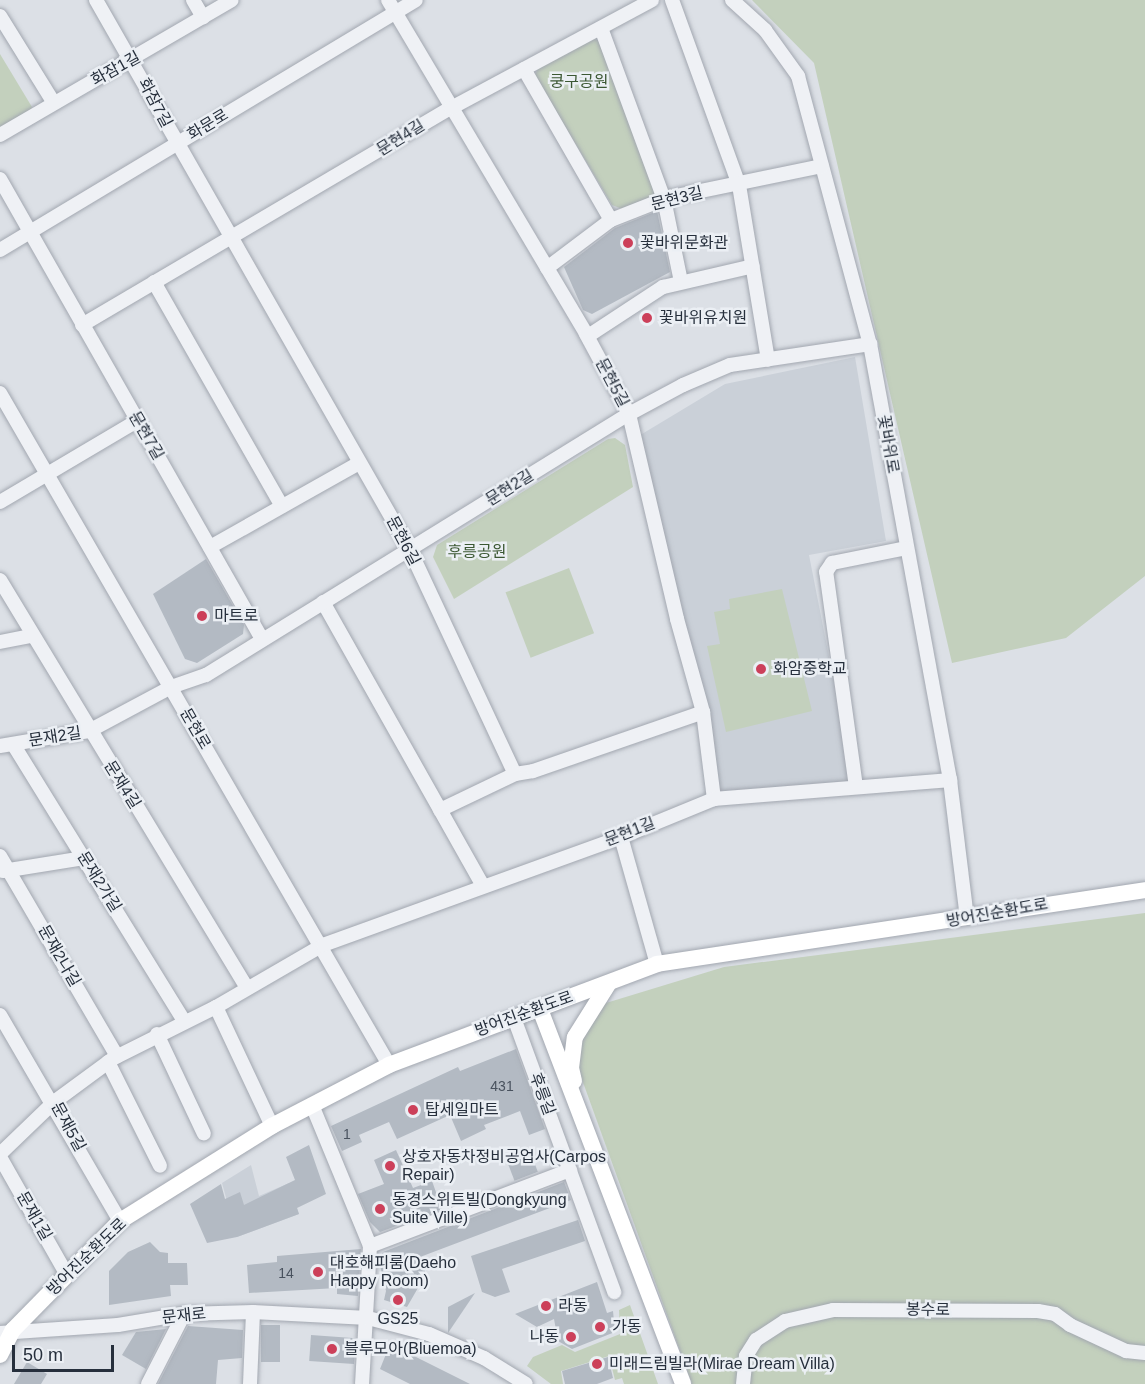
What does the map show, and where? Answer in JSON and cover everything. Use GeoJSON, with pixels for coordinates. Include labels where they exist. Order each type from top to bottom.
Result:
{"type":"FeatureCollection","features":[{"type":"Feature","properties":{"kind":"main road","name":"방어진순환도로"},"geometry":{"type":"LineString","coordinates":[[0,1355],[6,1331],[67,1275],[120,1221],[272,1126],[389,1065],[657,964],[1145,890]]}},
{"type":"Feature","properties":{"kind":"main road"},"geometry":{"type":"LineString","coordinates":[[579,1108],[571,1068],[575,1037],[610,982]]}},
{"type":"Feature","properties":{"kind":"main road"},"geometry":{"type":"LineString","coordinates":[[540,1009],[683,1384]]}},
{"type":"Feature","properties":{"kind":"street","name":"화잠7길"},"geometry":{"type":"LineString","coordinates":[[96,0],[177,144]]}},
{"type":"Feature","properties":{"kind":"street"},"geometry":{"type":"LineString","coordinates":[[193,0],[203,17]]}},
{"type":"Feature","properties":{"kind":"street","name":"화잠1길"},"geometry":{"type":"LineString","coordinates":[[0,135],[132,61],[232,0]]}},
{"type":"Feature","properties":{"kind":"street","name":"화문로"},"geometry":{"type":"LineString","coordinates":[[0,250],[33,233],[177,144],[392,6],[416,0]]}},
{"type":"Feature","properties":{"kind":"street","name":"문현4길"},"geometry":{"type":"LineString","coordinates":[[82,325],[451,108],[652,0]]}},
{"type":"Feature","properties":{"kind":"street"},"geometry":{"type":"LineString","coordinates":[[672,0],[739,185],[768,360]]}},
{"type":"Feature","properties":{"kind":"street","name":"꽃바위로"},"geometry":{"type":"LineString","coordinates":[[732,0],[765,30],[798,76],[870,344],[950,780],[967,918]]}},
{"type":"Feature","properties":{"kind":"street","name":"문현5길"},"geometry":{"type":"LineString","coordinates":[[392,6],[588,336],[629,414],[677,619],[703,712],[714,799]]}},
{"type":"Feature","properties":{"kind":"street"},"geometry":{"type":"LineString","coordinates":[[0,16],[54,103]]}},
{"type":"Feature","properties":{"kind":"street"},"geometry":{"type":"LineString","coordinates":[[601,28],[664,199],[681,282]]}},
{"type":"Feature","properties":{"kind":"street"},"geometry":{"type":"LineString","coordinates":[[524,69],[611,220]]}},
{"type":"Feature","properties":{"kind":"street","name":"문현6길"},"geometry":{"type":"LineString","coordinates":[[177,144],[410,550],[515,774]]}},
{"type":"Feature","properties":{"kind":"street","name":"문현3길"},"geometry":{"type":"LineString","coordinates":[[547,267],[611,220],[664,199],[822,166]]}},
{"type":"Feature","properties":{"kind":"street","name":"문현7길"},"geometry":{"type":"LineString","coordinates":[[0,179],[33,233],[82,325],[262,639]]}},
{"type":"Feature","properties":{"kind":"street"},"geometry":{"type":"LineString","coordinates":[[588,336],[663,286],[753,266]]}},
{"type":"Feature","properties":{"kind":"street"},"geometry":{"type":"LineString","coordinates":[[154,282],[282,506]]}},
{"type":"Feature","properties":{"kind":"street","name":"문현2길"},"geometry":{"type":"LineString","coordinates":[[171,687],[206,675],[629,414],[730,365],[870,344]]}},
{"type":"Feature","properties":{"kind":"street","name":"문현로"},"geometry":{"type":"LineString","coordinates":[[0,393],[322,945],[389,1065]]}},
{"type":"Feature","properties":{"kind":"street"},"geometry":{"type":"LineString","coordinates":[[0,502],[48,476],[137,421]]}},
{"type":"Feature","properties":{"kind":"street"},"geometry":{"type":"LineString","coordinates":[[210,547],[359,463]]}},
{"type":"Feature","properties":{"kind":"street"},"geometry":{"type":"LineString","coordinates":[[856,788],[826,572],[832,563],[907,548]]}},
{"type":"Feature","properties":{"kind":"street","name":"문재4길"},"geometry":{"type":"LineString","coordinates":[[0,580],[89,731],[247,988]]}},
{"type":"Feature","properties":{"kind":"street"},"geometry":{"type":"LineString","coordinates":[[323,602],[482,884]]}},
{"type":"Feature","properties":{"kind":"street"},"geometry":{"type":"LineString","coordinates":[[0,642],[32,636]]}},
{"type":"Feature","properties":{"kind":"street","name":"문재2길"},"geometry":{"type":"LineString","coordinates":[[7,745],[89,731],[171,687]]}},
{"type":"Feature","properties":{"kind":"street"},"geometry":{"type":"LineString","coordinates":[[440,810],[515,774],[533,771],[703,712]]}},
{"type":"Feature","properties":{"kind":"street","name":"문재2가길"},"geometry":{"type":"LineString","coordinates":[[7,745],[84,858],[184,1021]]}},
{"type":"Feature","properties":{"kind":"street","name":"문현1길"},"geometry":{"type":"LineString","coordinates":[[322,945],[482,884],[621,837],[714,799],[950,780]]}},
{"type":"Feature","properties":{"kind":"street"},"geometry":{"type":"LineString","coordinates":[[621,837],[657,964]]}},
{"type":"Feature","properties":{"kind":"street","name":"문재2나길"},"geometry":{"type":"LineString","coordinates":[[0,856],[4,871],[112,1059]]}},
{"type":"Feature","properties":{"kind":"street"},"geometry":{"type":"LineString","coordinates":[[4,871],[84,858]]}},
{"type":"Feature","properties":{"kind":"street","name":"문재1길"},"geometry":{"type":"LineString","coordinates":[[67,1275],[0,1155],[54,1102],[112,1059],[157,1034],[216,1007],[322,945]]}},
{"type":"Feature","properties":{"kind":"street"},"geometry":{"type":"LineString","coordinates":[[216,1007],[272,1126]]}},
{"type":"Feature","properties":{"kind":"street","name":"문재5길"},"geometry":{"type":"LineString","coordinates":[[0,1015],[6,1038],[54,1102],[120,1221]]}},
{"type":"Feature","properties":{"kind":"street","name":"후릉길"},"geometry":{"type":"LineString","coordinates":[[514,1018],[614,1292]]}},
{"type":"Feature","properties":{"kind":"street"},"geometry":{"type":"LineString","coordinates":[[157,1034],[204,1134]]}},
{"type":"Feature","properties":{"kind":"street"},"geometry":{"type":"LineString","coordinates":[[112,1059],[160,1166]]}},
{"type":"Feature","properties":{"kind":"street"},"geometry":{"type":"LineString","coordinates":[[312,1105],[370,1246],[368,1318],[362,1384]]}},
{"type":"Feature","properties":{"kind":"street"},"geometry":{"type":"LineString","coordinates":[[370,1246],[570,1170]]}},
{"type":"Feature","properties":{"kind":"street","name":"봉수로"},"geometry":{"type":"LineString","coordinates":[[743,1384],[746,1356],[756,1340],[785,1321],[833,1310],[1038,1311],[1055,1314],[1070,1325],[1126,1351],[1145,1353]]}},
{"type":"Feature","properties":{"kind":"street"},"geometry":{"type":"LineString","coordinates":[[250,1384],[253,1312]]}},
{"type":"Feature","properties":{"kind":"street","name":"문재로"},"geometry":{"type":"LineString","coordinates":[[6,1331],[118,1325],[184,1314],[253,1312],[368,1318],[429,1334],[484,1358],[526,1384]]}},
{"type":"Feature","properties":{"kind":"street"},"geometry":{"type":"LineString","coordinates":[[148,1384],[184,1314]]}},
{"type":"Feature","properties":{"kind":"street"},"geometry":{"type":"LineString","coordinates":[[671,1352],[676,1384]]}},
{"type":"Feature","properties":{"kind":"shaded area","name":"화암중학교"},"geometry":{"type":"Polygon","coordinates":[[[855,357],[886,541],[809,555],[854,784],[721,802],[637,437],[725,384],[855,357]]]}},
{"type":"Feature","properties":{"kind":"shaded area"},"geometry":{"type":"Polygon","coordinates":[[[251,1165],[259,1196],[289,1183],[299,1214],[237,1237],[222,1183],[251,1165]]]}},
{"type":"Feature","properties":{"kind":"green space"},"geometry":{"type":"Polygon","coordinates":[[[752,0],[1145,0],[1145,576],[1066,638],[952,663],[814,63],[752,0]]]}},
{"type":"Feature","properties":{"kind":"green space","name":"쿵구공원"},"geometry":{"type":"Polygon","coordinates":[[[586,38],[598,40],[657,185],[655,195],[622,209],[612,205],[535,76],[539,65],[586,38]]]}},
{"type":"Feature","properties":{"kind":"green space"},"geometry":{"type":"Polygon","coordinates":[[[0,54],[32,107],[29,117],[0,136],[0,54]]]}},
{"type":"Feature","properties":{"kind":"green space","name":"후릉공원"},"geometry":{"type":"Polygon","coordinates":[[[615,438],[625,445],[633,487],[454,599],[433,557],[437,545],[608,439],[615,438]]]}},
{"type":"Feature","properties":{"kind":"green space"},"geometry":{"type":"Polygon","coordinates":[[[569,568],[594,633],[531,658],[506,592],[569,568]]]}},
{"type":"Feature","properties":{"kind":"green space"},"geometry":{"type":"Polygon","coordinates":[[[782,589],[812,711],[726,732],[707,646],[720,644],[714,612],[730,609],[729,599],[782,589]]]}},
{"type":"Feature","properties":{"kind":"green space"},"geometry":{"type":"Polygon","coordinates":[[[1145,913],[1145,1384],[692,1384],[576,1063],[581,1030],[606,1003],[724,967],[1145,913]]]}},
{"type":"Feature","properties":{"kind":"green space"},"geometry":{"type":"Polygon","coordinates":[[[630,1305],[658,1384],[624,1384],[622,1378],[615,1380],[609,1356],[561,1371],[563,1384],[551,1384],[527,1366],[533,1357],[562,1345],[575,1352],[620,1334],[619,1310],[630,1305]]]}},
{"type":"Feature","properties":{"kind":"building","name":"꽃바위문화관"},"geometry":{"type":"Polygon","coordinates":[[[657,211],[670,272],[592,314],[583,310],[564,267],[615,228],[657,211]]]}},
{"type":"Feature","properties":{"kind":"building","name":"마트로"},"geometry":{"type":"Polygon","coordinates":[[[206,559],[244,625],[243,634],[197,663],[185,659],[153,594],[206,559]]]}},
{"type":"Feature","properties":{"kind":"building"},"geometry":{"type":"Polygon","coordinates":[[[516,1049],[545,1129],[529,1135],[520,1111],[484,1125],[486,1129],[461,1141],[450,1115],[397,1139],[389,1122],[359,1135],[362,1142],[342,1151],[331,1126],[458,1067],[460,1071],[516,1049]]]}},
{"type":"Feature","properties":{"kind":"building"},"geometry":{"type":"Polygon","coordinates":[[[309,1145],[326,1194],[297,1208],[299,1214],[237,1237],[207,1243],[190,1204],[221,1184],[225,1199],[240,1192],[244,1205],[295,1180],[286,1157],[309,1145]]]}},
{"type":"Feature","properties":{"kind":"building"},"geometry":{"type":"Polygon","coordinates":[[[396,1150],[413,1188],[432,1181],[442,1209],[380,1232],[370,1222],[358,1194],[384,1184],[374,1160],[396,1150]]]}},
{"type":"Feature","properties":{"kind":"building"},"geometry":{"type":"Polygon","coordinates":[[[531,1154],[538,1172],[514,1181],[508,1163],[531,1154]]]}},
{"type":"Feature","properties":{"kind":"building"},"geometry":{"type":"Polygon","coordinates":[[[564,1182],[571,1200],[420,1257],[426,1274],[407,1307],[384,1300],[386,1291],[379,1261],[383,1252],[564,1182]]]}},
{"type":"Feature","properties":{"kind":"building"},"geometry":{"type":"Polygon","coordinates":[[[578,1220],[585,1241],[502,1269],[510,1292],[495,1297],[482,1292],[471,1256],[578,1220]]]}},
{"type":"Feature","properties":{"kind":"building"},"geometry":{"type":"Polygon","coordinates":[[[150,1242],[160,1252],[168,1253],[168,1263],[187,1263],[188,1285],[170,1285],[171,1296],[109,1305],[109,1271],[128,1252],[150,1242]]]}},
{"type":"Feature","properties":{"kind":"building"},"geometry":{"type":"Polygon","coordinates":[[[361,1249],[358,1296],[337,1294],[337,1288],[249,1293],[247,1265],[277,1262],[277,1256],[361,1249]]]}},
{"type":"Feature","properties":{"kind":"building"},"geometry":{"type":"Polygon","coordinates":[[[597,1282],[607,1313],[613,1311],[615,1332],[572,1349],[558,1341],[554,1319],[537,1327],[515,1314],[597,1282]]]}},
{"type":"Feature","properties":{"kind":"building"},"geometry":{"type":"Polygon","coordinates":[[[475,1293],[448,1333],[448,1307],[475,1293]]]}},
{"type":"Feature","properties":{"kind":"building"},"geometry":{"type":"Polygon","coordinates":[[[261,1325],[280,1325],[280,1362],[261,1362],[261,1325]]]}},
{"type":"Feature","properties":{"kind":"building"},"geometry":{"type":"Polygon","coordinates":[[[188,1326],[243,1330],[242,1358],[218,1360],[216,1384],[158,1384],[188,1326]]]}},
{"type":"Feature","properties":{"kind":"building"},"geometry":{"type":"Polygon","coordinates":[[[166,1329],[146,1369],[122,1355],[136,1332],[166,1329]]]}},
{"type":"Feature","properties":{"kind":"building","name":"블루모아(Bluemoa)"},"geometry":{"type":"Polygon","coordinates":[[[311,1335],[356,1338],[354,1364],[309,1361],[311,1335]]]}},
{"type":"Feature","properties":{"kind":"building"},"geometry":{"type":"Polygon","coordinates":[[[390,1344],[470,1384],[410,1384],[380,1369],[390,1344]]]}},
{"type":"Feature","properties":{"kind":"building","name":"미래드림빌라(Mirae Dream Villa)"},"geometry":{"type":"Polygon","coordinates":[[[608,1357],[613,1378],[597,1384],[565,1384],[562,1371],[608,1357]]]}},
{"type":"Feature","properties":{"kind":"building"},"geometry":{"type":"Polygon","coordinates":[[[27,1362],[47,1374],[41,1384],[14,1384],[27,1362]]]}},
{"type":"Feature","properties":{"kind":"place","name":"꽃바위문화관"},"geometry":{"type":"Point","coordinates":[628,243]}},
{"type":"Feature","properties":{"kind":"place","name":"꽃바위유치원"},"geometry":{"type":"Point","coordinates":[647,318]}},
{"type":"Feature","properties":{"kind":"place","name":"마트로"},"geometry":{"type":"Point","coordinates":[202,616]}},
{"type":"Feature","properties":{"kind":"place","name":"화암중학교"},"geometry":{"type":"Point","coordinates":[761,669]}},
{"type":"Feature","properties":{"kind":"place","name":"탑세일마트"},"geometry":{"type":"Point","coordinates":[413,1110]}},
{"type":"Feature","properties":{"kind":"place","name":"상호자동차정비공업사(Carpos Repair)"},"geometry":{"type":"Point","coordinates":[390,1166]}},
{"type":"Feature","properties":{"kind":"place","name":"동경스위트빌(Dongkyung Suite Ville)"},"geometry":{"type":"Point","coordinates":[380,1209]}},
{"type":"Feature","properties":{"kind":"place","name":"대호해피룸(Daeho Happy Room)"},"geometry":{"type":"Point","coordinates":[318,1272]}},
{"type":"Feature","properties":{"kind":"place","name":"GS25"},"geometry":{"type":"Point","coordinates":[398,1300]}},
{"type":"Feature","properties":{"kind":"place","name":"라동"},"geometry":{"type":"Point","coordinates":[546,1306]}},
{"type":"Feature","properties":{"kind":"place","name":"가동"},"geometry":{"type":"Point","coordinates":[600,1327]}},
{"type":"Feature","properties":{"kind":"place","name":"나동"},"geometry":{"type":"Point","coordinates":[571,1337]}},
{"type":"Feature","properties":{"kind":"place","name":"블루모아(Bluemoa)"},"geometry":{"type":"Point","coordinates":[332,1349]}},
{"type":"Feature","properties":{"kind":"place","name":"미래드림빌라(Mirae Dream Villa)"},"geometry":{"type":"Point","coordinates":[597,1364]}}]}
